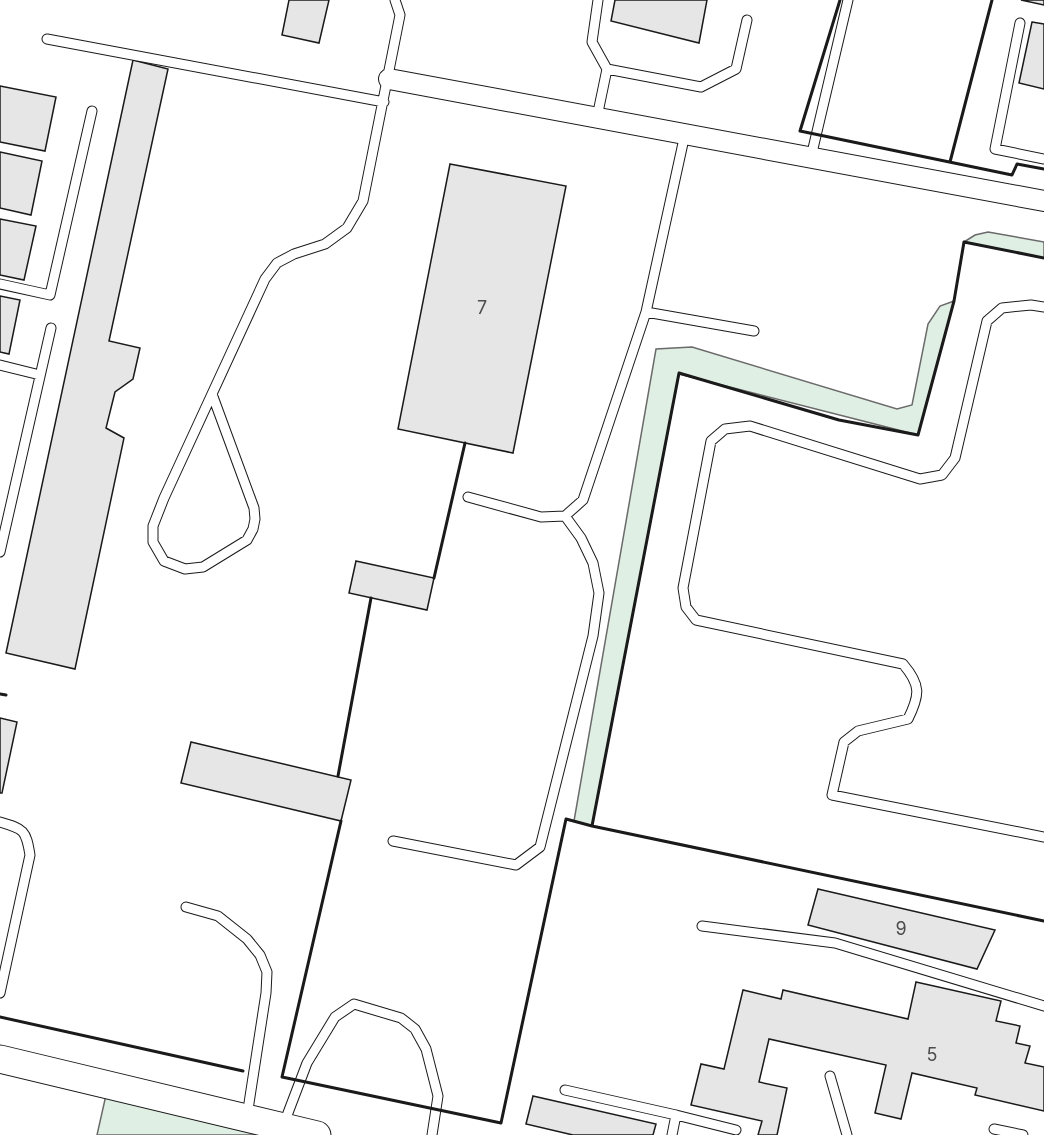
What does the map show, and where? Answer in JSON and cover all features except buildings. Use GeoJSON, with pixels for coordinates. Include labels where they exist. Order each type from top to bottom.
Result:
{"type":"FeatureCollection","features":[{"type":"Feature","properties":{"kind":"street"},"geometry":{"type":"LineString","coordinates":[[389,79],[1044,201]]}},
{"type":"Feature","properties":{"kind":"street"},"geometry":{"type":"LineString","coordinates":[[0,1059],[317,1135]]}},
{"type":"Feature","properties":{"kind":"lane"},"geometry":{"type":"LineString","coordinates":[[212,394],[254,508],[255,519],[247,540],[203,567],[185,569],[165,561],[153,542],[153,526],[212,394],[265,279],[277,263],[294,254],[325,244],[348,228],[363,201],[400,15],[396,0]]}},
{"type":"Feature","properties":{"kind":"lane"},"geometry":{"type":"LineString","coordinates":[[597,117],[607,69],[592,42],[598,0]]}},
{"type":"Feature","properties":{"kind":"lane"},"geometry":{"type":"LineString","coordinates":[[811,157],[848,0]]}},
{"type":"Feature","properties":{"kind":"lane"},"geometry":{"type":"LineString","coordinates":[[607,69],[702,87],[736,69],[747,20]]}},
{"type":"Feature","properties":{"kind":"lane"},"geometry":{"type":"LineString","coordinates":[[1020,23],[994,149],[1044,159]]}},
{"type":"Feature","properties":{"kind":"lane"},"geometry":{"type":"LineString","coordinates":[[47,39],[384,102]]}},
{"type":"Feature","properties":{"kind":"lane"},"geometry":{"type":"LineString","coordinates":[[0,284],[50,295],[92,111]]}},
{"type":"Feature","properties":{"kind":"lane"},"geometry":{"type":"LineString","coordinates":[[468,497],[541,517],[565,516],[583,500],[646,312],[685,134]]}},
{"type":"Feature","properties":{"kind":"lane"},"geometry":{"type":"LineString","coordinates":[[1044,307],[1031,305],[1002,308],[987,321],[955,458],[942,475],[920,479],[750,426],[725,429],[711,441],[683,588],[686,607],[696,620],[903,664],[915,678],[917,701],[908,719],[858,731],[844,742],[832,795],[1044,837]]}},
{"type":"Feature","properties":{"kind":"lane"},"geometry":{"type":"LineString","coordinates":[[646,312],[754,331]]}},
{"type":"Feature","properties":{"kind":"lane"},"geometry":{"type":"LineString","coordinates":[[0,552],[51,328]]}},
{"type":"Feature","properties":{"kind":"lane"},"geometry":{"type":"LineString","coordinates":[[0,366],[40,375]]}},
{"type":"Feature","properties":{"kind":"lane"},"geometry":{"type":"LineString","coordinates":[[393,841],[516,865],[540,847],[593,636],[599,593],[593,563],[581,538],[565,516]]}},
{"type":"Feature","properties":{"kind":"lane"},"geometry":{"type":"LineString","coordinates":[[0,822],[21,828],[27,837],[30,855],[0,993]]}},
{"type":"Feature","properties":{"kind":"lane"},"geometry":{"type":"LineString","coordinates":[[186,907],[218,916],[240,933],[260,955],[267,972],[266,993],[247,1118]]}},
{"type":"Feature","properties":{"kind":"lane"},"geometry":{"type":"LineString","coordinates":[[702,926],[835,943],[1044,1006]]}},
{"type":"Feature","properties":{"kind":"lane"},"geometry":{"type":"LineString","coordinates":[[283,1127],[307,1063],[335,1017],[354,1004],[401,1018],[415,1029],[426,1049],[438,1096],[432,1135]]}},
{"type":"Feature","properties":{"kind":"lane"},"geometry":{"type":"LineString","coordinates":[[830,1076],[847,1135]]}},
{"type":"Feature","properties":{"kind":"lane"},"geometry":{"type":"LineString","coordinates":[[565,1090],[736,1130]]}},
{"type":"Feature","properties":{"kind":"lane"},"geometry":{"type":"LineString","coordinates":[[672,1135],[676,1115]]}},
{"type":"Feature","properties":{"kind":"lane"},"geometry":{"type":"LineString","coordinates":[[994,1129],[1023,1135]]}},
{"type":"Feature","properties":{"kind":"green space"},"geometry":{"type":"Polygon","coordinates":[[[988,232],[1044,242],[1044,258],[964,242],[975,235],[988,232]]]}},
{"type":"Feature","properties":{"kind":"green space"},"geometry":{"type":"Polygon","coordinates":[[[954,301],[918,435],[679,374],[592,826],[574,821],[656,349],[692,347],[897,409],[912,405],[928,324],[940,306],[954,301]]]}},
{"type":"Feature","properties":{"kind":"green space"},"geometry":{"type":"Polygon","coordinates":[[[106,1095],[273,1135],[97,1135],[106,1095]]]}},
{"type":"Feature","properties":{"kind":"wall"},"geometry":{"type":"LineString","coordinates":[[840,0],[800,131],[1012,175],[1017,164],[1044,169]]}},
{"type":"Feature","properties":{"kind":"wall"},"geometry":{"type":"LineString","coordinates":[[950,162],[992,0]]}},
{"type":"Feature","properties":{"kind":"wall"},"geometry":{"type":"LineString","coordinates":[[341,821],[282,1077],[501,1123],[566,819],[592,826],[679,373],[839,420],[918,435],[954,301],[964,242],[1044,258]]}},
{"type":"Feature","properties":{"kind":"wall"},"geometry":{"type":"LineString","coordinates":[[434,578],[465,443]]}},
{"type":"Feature","properties":{"kind":"wall"},"geometry":{"type":"LineString","coordinates":[[338,776],[371,598]]}},
{"type":"Feature","properties":{"kind":"wall"},"geometry":{"type":"LineString","coordinates":[[0,694],[6,695]]}},
{"type":"Feature","properties":{"kind":"wall"},"geometry":{"type":"LineString","coordinates":[[592,826],[1044,921]]}},
{"type":"Feature","properties":{"kind":"wall"},"geometry":{"type":"LineString","coordinates":[[0,1017],[243,1071]]}}]}
